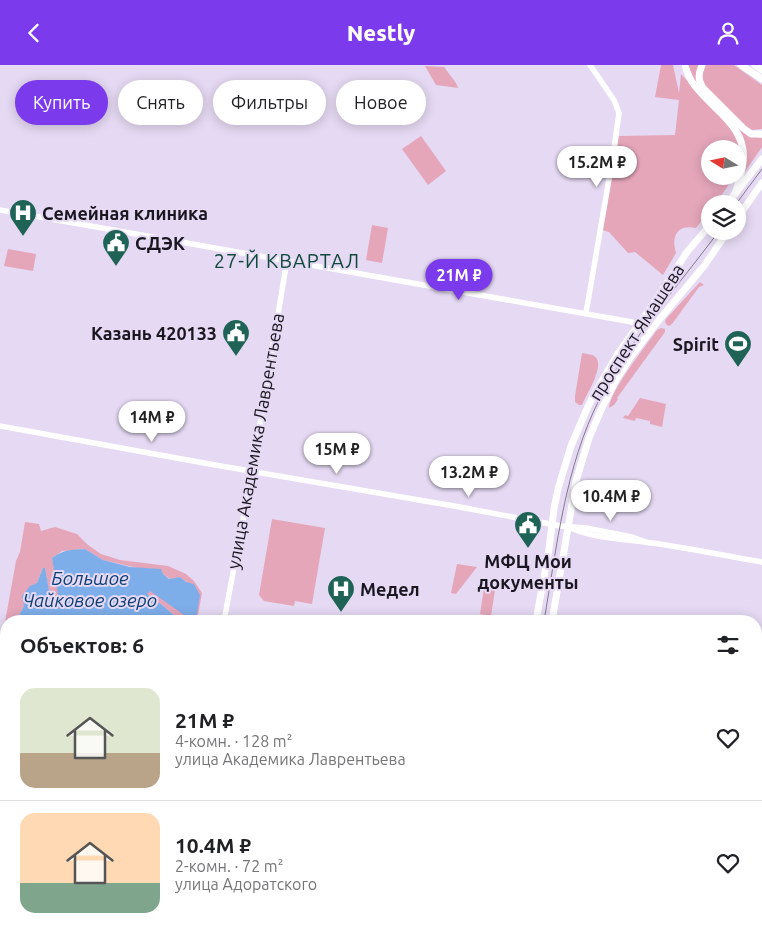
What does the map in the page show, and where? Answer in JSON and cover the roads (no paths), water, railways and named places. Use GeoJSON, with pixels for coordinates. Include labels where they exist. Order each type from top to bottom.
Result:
{"type":"FeatureCollection","features":[{"type":"Feature","properties":{"kind":"main road"},"geometry":{"type":"LineString","coordinates":[[685,65],[689,77],[695,86],[739,135],[743,150],[743,163],[735,194]]}},
{"type":"Feature","properties":{"kind":"main road"},"geometry":{"type":"LineString","coordinates":[[702,65],[699,82],[703,88],[743,128],[751,133],[762,134]]}},
{"type":"Feature","properties":{"kind":"main road"},"geometry":{"type":"LineString","coordinates":[[741,65],[762,78]]}},
{"type":"Feature","properties":{"kind":"main road"},"geometry":{"type":"LineString","coordinates":[[746,65],[762,78]]}},
{"type":"Feature","properties":{"kind":"main road"},"geometry":{"type":"LineString","coordinates":[[755,65],[762,70]]}},
{"type":"Feature","properties":{"kind":"main road"},"geometry":{"type":"LineString","coordinates":[[754,170],[762,154]]}},
{"type":"Feature","properties":{"kind":"main road"},"geometry":{"type":"LineString","coordinates":[[735,194],[762,159]]}},
{"type":"Feature","properties":{"kind":"main road"},"geometry":{"type":"LineString","coordinates":[[746,206],[762,183]]}},
{"type":"Feature","properties":{"kind":"main road","name":"проспект Ямашева"},"geometry":{"type":"LineString","coordinates":[[537,615],[559,483],[582,419],[619,352],[687,252],[701,236]]}},
{"type":"Feature","properties":{"kind":"main road","name":"проспект Ямашева"},"geometry":{"type":"LineString","coordinates":[[553,615],[575,489],[580,465],[589,438],[611,390],[630,358],[658,320],[704,266],[722,240]]}},
{"type":"Feature","properties":{"kind":"street"},"geometry":{"type":"LineString","coordinates":[[586,313],[619,113],[614,100],[590,65]]}},
{"type":"Feature","properties":{"kind":"street"},"geometry":{"type":"LineString","coordinates":[[0,210],[632,321],[638,325]]}},
{"type":"Feature","properties":{"kind":"street","name":"улица Академика Лаврентьева"},"geometry":{"type":"LineString","coordinates":[[225,615],[252,471],[287,261]]}},
{"type":"Feature","properties":{"kind":"street"},"geometry":{"type":"LineString","coordinates":[[0,426],[461,507],[568,527],[585,534],[762,562]]}},
{"type":"Feature","properties":{"kind":"water","name":"Большое Чайковое озеро"},"geometry":{"type":"Polygon","coordinates":[[[85,549],[103,560],[130,567],[161,569],[163,574],[169,579],[180,577],[186,582],[194,584],[200,595],[197,615],[184,615],[150,591],[147,594],[174,615],[19,615],[24,606],[22,596],[30,586],[37,583],[43,568],[45,568],[51,601],[59,601],[52,558],[64,551],[85,549]]]}},
{"type":"Feature","properties":{"kind":"tram line"},"geometry":{"type":"LineString","coordinates":[[743,195],[762,169]]}},
{"type":"Feature","properties":{"kind":"tram line"},"geometry":{"type":"LineString","coordinates":[[545,615],[570,479],[588,424],[600,398],[626,354],[712,240]]}},
{"type":"Feature","properties":{"kind":"place","name":"Семейная клиника"},"geometry":{"type":"Point","coordinates":[23,237]}},
{"type":"Feature","properties":{"kind":"place","name":"СДЭК"},"geometry":{"type":"Point","coordinates":[116,267]}},
{"type":"Feature","properties":{"kind":"place","name":"Казань 420133"},"geometry":{"type":"Point","coordinates":[236,357]}},
{"type":"Feature","properties":{"kind":"place","name":"Spirit"},"geometry":{"type":"Point","coordinates":[738,368]}},
{"type":"Feature","properties":{"kind":"place","name":"МФЦ Мои документы"},"geometry":{"type":"Point","coordinates":[528,549]}},
{"type":"Feature","properties":{"kind":"place","name":"Медел"},"geometry":{"type":"Point","coordinates":[341,613]}},
{"type":"Feature","properties":{"kind":"district","name":"27-Й КВАРТАЛ"},"geometry":{"type":"Point","coordinates":[287,260]}}]}
